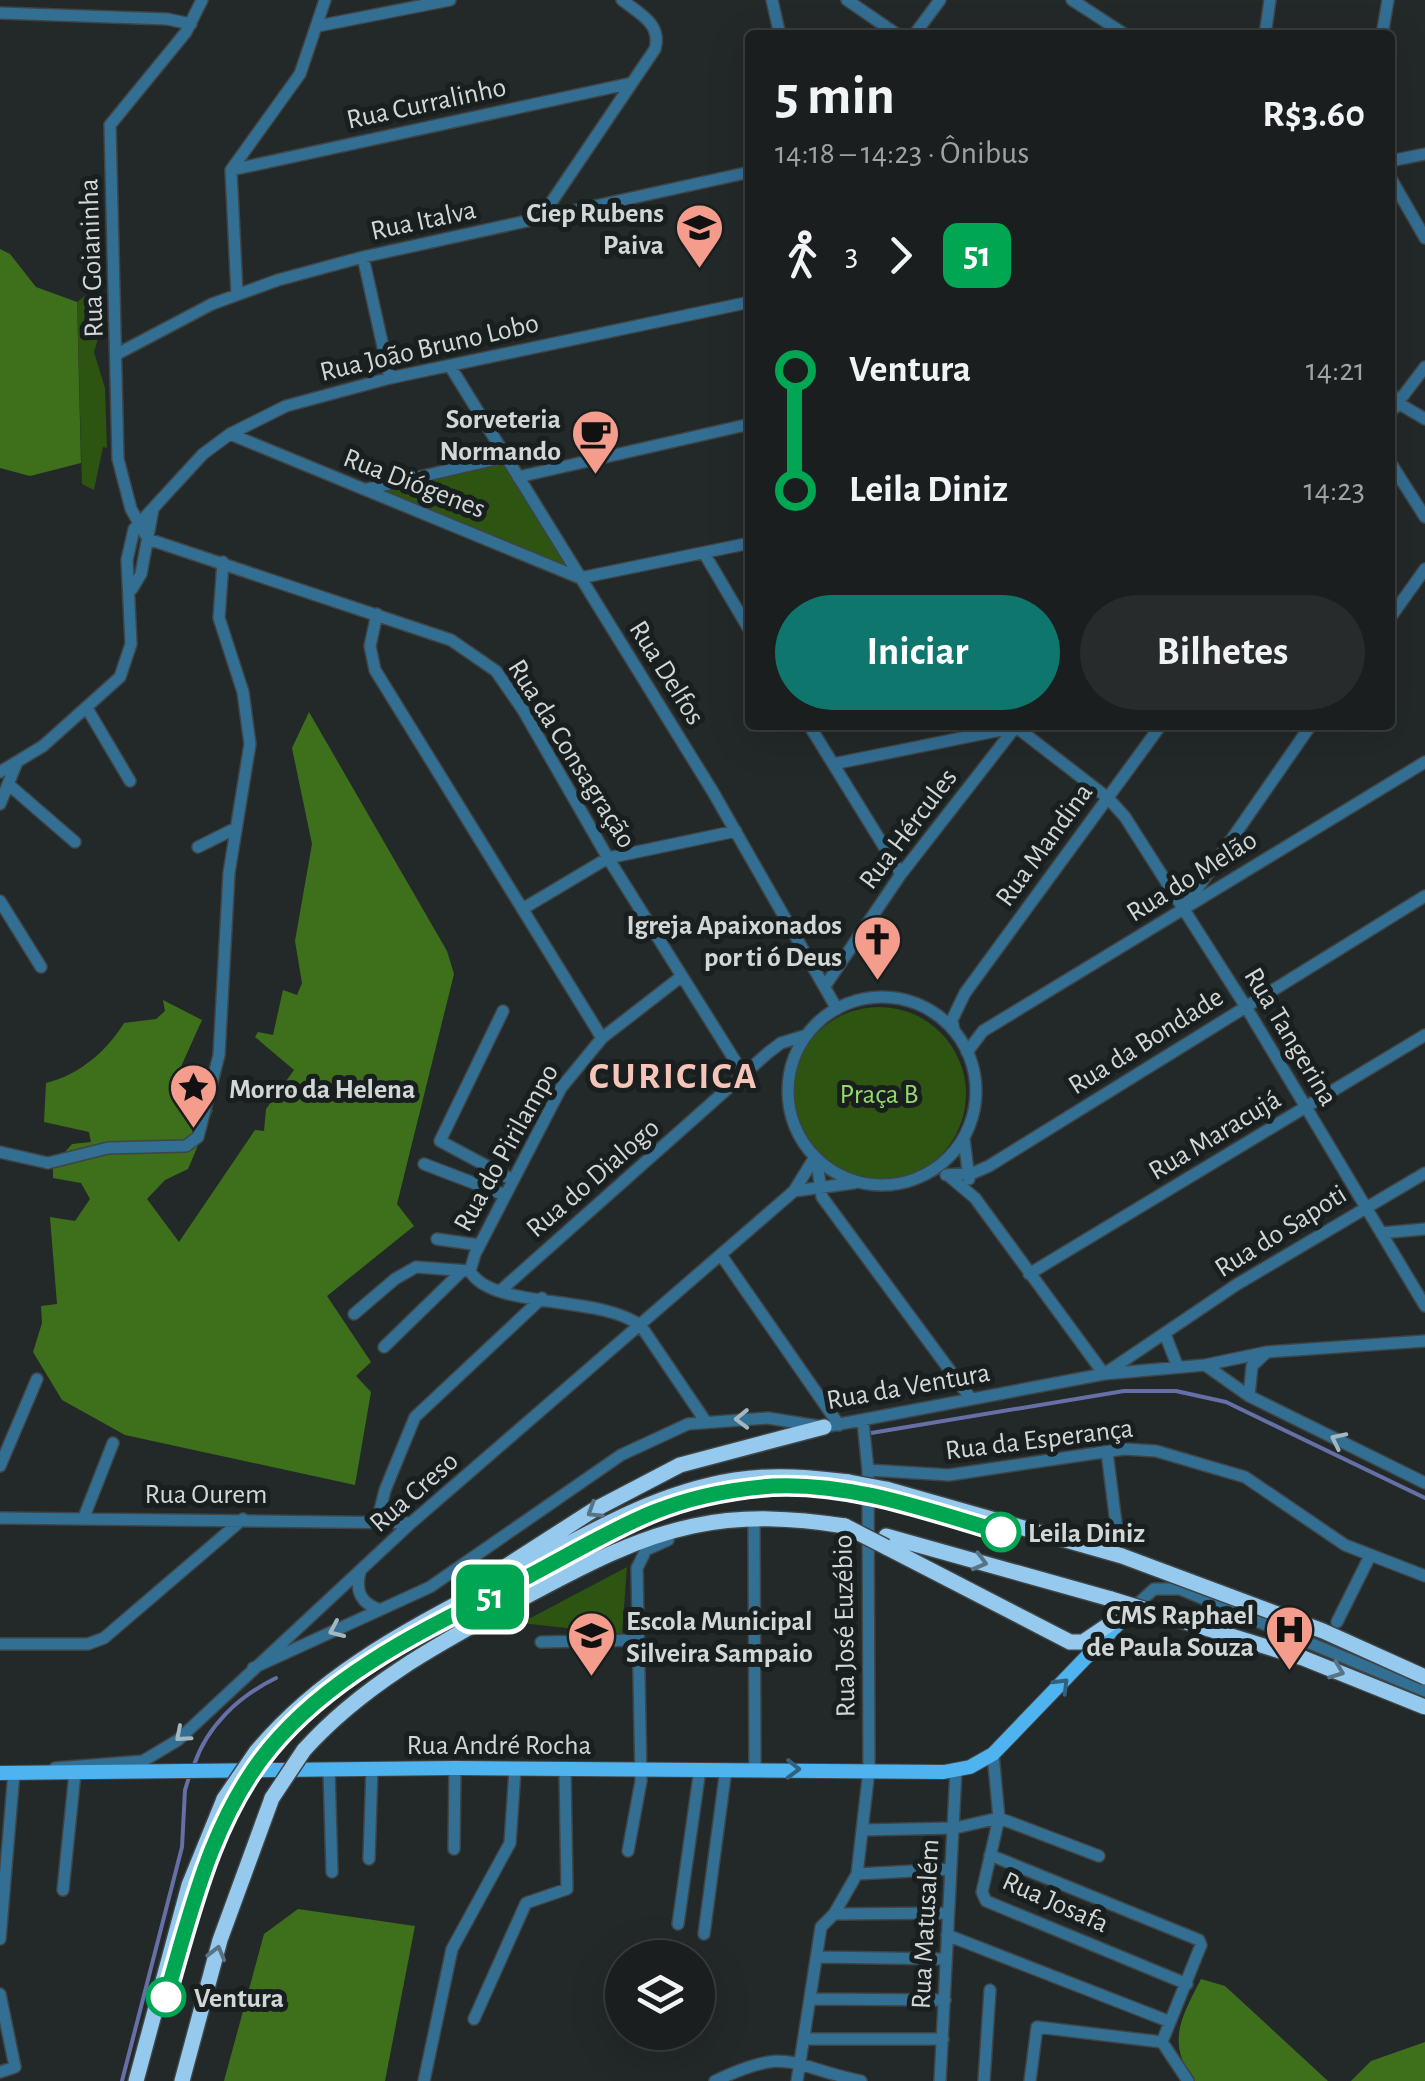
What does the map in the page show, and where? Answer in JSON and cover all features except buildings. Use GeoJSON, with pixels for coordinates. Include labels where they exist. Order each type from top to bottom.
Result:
{"type":"FeatureCollection","features":[{"type":"Feature","properties":{"kind":"highway"},"geometry":{"type":"LineString","coordinates":[[436,1616],[485,1580],[634,1487],[701,1458],[832,1426]]}},
{"type":"Feature","properties":{"kind":"highway"},"geometry":{"type":"LineString","coordinates":[[136,2081],[189,1886],[224,1799],[256,1752],[324,1683],[436,1616],[594,1530],[679,1493],[758,1477],[849,1482],[886,1489],[1122,1556],[1306,1624],[1425,1677]]}},
{"type":"Feature","properties":{"kind":"highway"},"geometry":{"type":"LineString","coordinates":[[182,2081],[247,1856],[272,1798],[304,1750],[345,1708],[434,1646],[624,1547],[714,1522],[761,1518],[837,1525],[886,1542],[1111,1599],[1303,1658],[1425,1707]]}},
{"type":"Feature","properties":{"kind":"highway"},"geometry":{"type":"LineString","coordinates":[[886,1542],[1070,1642],[1084,1642],[1132,1609]]}},
{"type":"Feature","properties":{"kind":"main road"},"geometry":{"type":"LineString","coordinates":[[993,1754],[1132,1609]]}},
{"type":"Feature","properties":{"kind":"main road","name":"Rua André Rocha"},"geometry":{"type":"LineString","coordinates":[[7,1773],[455,1768],[956,1770],[993,1754]]}},
{"type":"Feature","properties":{"kind":"street","name":"Rua Goianinha"},"geometry":{"type":"LineString","coordinates":[[148,538],[138,522],[118,458],[119,353],[110,125],[191,24],[202,0]]}},
{"type":"Feature","properties":{"kind":"street"},"geometry":{"type":"LineString","coordinates":[[238,294],[231,170],[284,101],[318,26],[324,0]]}},
{"type":"Feature","properties":{"kind":"street"},"geometry":{"type":"LineString","coordinates":[[318,26],[450,0]]}},
{"type":"Feature","properties":{"kind":"street"},"geometry":{"type":"LineString","coordinates":[[540,219],[658,42],[651,23],[622,0]]}},
{"type":"Feature","properties":{"kind":"street"},"geometry":{"type":"LineString","coordinates":[[772,0],[779,30]]}},
{"type":"Feature","properties":{"kind":"street"},"geometry":{"type":"LineString","coordinates":[[847,0],[891,30]]}},
{"type":"Feature","properties":{"kind":"street"},"geometry":{"type":"LineString","coordinates":[[918,30],[940,0]]}},
{"type":"Feature","properties":{"kind":"street"},"geometry":{"type":"LineString","coordinates":[[1072,0],[1118,30]]}},
{"type":"Feature","properties":{"kind":"street"},"geometry":{"type":"LineString","coordinates":[[1265,30],[1270,0]]}},
{"type":"Feature","properties":{"kind":"street"},"geometry":{"type":"LineString","coordinates":[[1383,30],[1388,0]]}},
{"type":"Feature","properties":{"kind":"street"},"geometry":{"type":"LineString","coordinates":[[0,13],[167,19],[191,24]]}},
{"type":"Feature","properties":{"kind":"street","name":"Rua Curralinho"},"geometry":{"type":"LineString","coordinates":[[231,170],[632,83]]}},
{"type":"Feature","properties":{"kind":"street"},"geometry":{"type":"LineString","coordinates":[[1395,161],[1425,154]]}},
{"type":"Feature","properties":{"kind":"street","name":"Rua Italva"},"geometry":{"type":"LineString","coordinates":[[119,353],[238,294],[363,257],[745,173]]}},
{"type":"Feature","properties":{"kind":"street"},"geometry":{"type":"LineString","coordinates":[[1395,186],[1425,238]]}},
{"type":"Feature","properties":{"kind":"street"},"geometry":{"type":"LineString","coordinates":[[363,257],[390,378]]}},
{"type":"Feature","properties":{"kind":"street","name":"Rua João Bruno Lobo"},"geometry":{"type":"LineString","coordinates":[[138,522],[202,454],[230,434],[286,406],[390,378],[745,303]]}},
{"type":"Feature","properties":{"kind":"street","name":"Rua Delfos"},"geometry":{"type":"LineString","coordinates":[[450,366],[736,831],[836,1009]]}},
{"type":"Feature","properties":{"kind":"street"},"geometry":{"type":"LineString","coordinates":[[1395,407],[1425,367]]}},
{"type":"Feature","properties":{"kind":"street"},"geometry":{"type":"LineString","coordinates":[[1395,408],[1425,419]]}},
{"type":"Feature","properties":{"kind":"street"},"geometry":{"type":"LineString","coordinates":[[518,477],[745,425]]}},
{"type":"Feature","properties":{"kind":"street","name":"Rua Diógenes"},"geometry":{"type":"LineString","coordinates":[[230,434],[278,458],[367,489],[580,578]]}},
{"type":"Feature","properties":{"kind":"street"},"geometry":{"type":"LineString","coordinates":[[367,489],[504,457]]}},
{"type":"Feature","properties":{"kind":"street"},"geometry":{"type":"LineString","coordinates":[[1395,470],[1425,517]]}},
{"type":"Feature","properties":{"kind":"street"},"geometry":{"type":"LineString","coordinates":[[132,589],[140,574],[153,508]]}},
{"type":"Feature","properties":{"kind":"street"},"geometry":{"type":"LineString","coordinates":[[0,754],[1,772],[88,710],[120,677],[128,663],[132,589],[127,560],[138,522]]}},
{"type":"Feature","properties":{"kind":"street","name":"Rua da Consagração"},"geometry":{"type":"LineString","coordinates":[[148,538],[452,640],[496,671],[744,1076]]}},
{"type":"Feature","properties":{"kind":"street"},"geometry":{"type":"LineString","coordinates":[[580,578],[745,544]]}},
{"type":"Feature","properties":{"kind":"street"},"geometry":{"type":"LineString","coordinates":[[704,553],[745,623]]}},
{"type":"Feature","properties":{"kind":"street"},"geometry":{"type":"LineString","coordinates":[[0,1152],[48,1163],[108,1148],[186,1146],[198,1138],[224,1013],[229,873],[250,744],[243,692],[219,618],[223,562]]}},
{"type":"Feature","properties":{"kind":"street"},"geometry":{"type":"LineString","coordinates":[[1395,611],[1425,569]]}},
{"type":"Feature","properties":{"kind":"street"},"geometry":{"type":"LineString","coordinates":[[377,614],[370,646],[375,670],[602,1038]]}},
{"type":"Feature","properties":{"kind":"street"},"geometry":{"type":"LineString","coordinates":[[88,710],[130,781]]}},
{"type":"Feature","properties":{"kind":"street"},"geometry":{"type":"LineString","coordinates":[[811,730],[901,874]]}},
{"type":"Feature","properties":{"kind":"street"},"geometry":{"type":"LineString","coordinates":[[834,764],[997,730]]}},
{"type":"Feature","properties":{"kind":"street","name":"Rua Hércules"},"geometry":{"type":"LineString","coordinates":[[826,986],[901,874],[1013,730]]}},
{"type":"Feature","properties":{"kind":"street","name":"Rua Tangerina"},"geometry":{"type":"LineString","coordinates":[[1021,730],[1108,798],[1184,907],[1425,1306]]}},
{"type":"Feature","properties":{"kind":"street","name":"Rua Mandina"},"geometry":{"type":"LineString","coordinates":[[955,1032],[952,1020],[965,993],[1157,730]]}},
{"type":"Feature","properties":{"kind":"street"},"geometry":{"type":"LineString","coordinates":[[1184,907],[1308,730]]}},
{"type":"Feature","properties":{"kind":"street"},"geometry":{"type":"LineString","coordinates":[[0,804],[17,762]]}},
{"type":"Feature","properties":{"kind":"street","name":"Rua do Melão"},"geometry":{"type":"LineString","coordinates":[[967,1052],[984,1031],[1425,762]]}},
{"type":"Feature","properties":{"kind":"street"},"geometry":{"type":"LineString","coordinates":[[8,784],[75,842]]}},
{"type":"Feature","properties":{"kind":"street"},"geometry":{"type":"LineString","coordinates":[[198,847],[236,828]]}},
{"type":"Feature","properties":{"kind":"street"},"geometry":{"type":"LineString","coordinates":[[524,908],[608,858],[736,831]]}},
{"type":"Feature","properties":{"kind":"street","name":"Rua da Bondade"},"geometry":{"type":"LineString","coordinates":[[913,1181],[993,1164],[1425,896]]}},
{"type":"Feature","properties":{"kind":"street"},"geometry":{"type":"LineString","coordinates":[[0,901],[41,967]]}},
{"type":"Feature","properties":{"kind":"street"},"geometry":{"type":"LineString","coordinates":[[816,971],[838,964]]}},
{"type":"Feature","properties":{"kind":"street","name":"Rua do Pirilampo"},"geometry":{"type":"LineString","coordinates":[[641,1326],[617,1312],[500,1291],[478,1284],[466,1271],[562,1088],[602,1038],[682,976]]}},
{"type":"Feature","properties":{"kind":"street","name":"Rua Mandina"},"geometry":{"type":"LineString","coordinates":[[931,1011],[944,1008],[965,993]]}},
{"type":"Feature","properties":{"kind":"street"},"geometry":{"type":"LineString","coordinates":[[971,1399],[838,1217],[820,1186],[816,1158],[791,1114],[792,1066],[806,1035],[836,1009],[860,1000],[889,998],[931,1011],[955,1032],[967,1052],[976,1096],[964,1138],[966,1168],[975,1198]]}},
{"type":"Feature","properties":{"kind":"street"},"geometry":{"type":"LineString","coordinates":[[503,1012],[440,1141],[514,1180]]}},
{"type":"Feature","properties":{"kind":"street","name":"Rua do Melão"},"geometry":{"type":"LineString","coordinates":[[955,1032],[984,1031]]}},
{"type":"Feature","properties":{"kind":"street","name":"Rua do Dialogo"},"geometry":{"type":"LineString","coordinates":[[500,1291],[781,1043],[806,1035]]}},
{"type":"Feature","properties":{"kind":"street","name":"Rua Maracujá"},"geometry":{"type":"LineString","coordinates":[[1029,1274],[1425,1035]]}},
{"type":"Feature","properties":{"kind":"street"},"geometry":{"type":"LineString","coordinates":[[762,1060],[792,1066]]}},
{"type":"Feature","properties":{"kind":"street"},"geometry":{"type":"LineString","coordinates":[[794,1191],[913,1181],[947,1160],[964,1138]]}},
{"type":"Feature","properties":{"kind":"street"},"geometry":{"type":"LineString","coordinates":[[816,1158],[853,1184]]}},
{"type":"Feature","properties":{"kind":"street","name":"Rua Creso"},"geometry":{"type":"LineString","coordinates":[[41,1772],[70,1764],[126,1764],[157,1756],[411,1523],[794,1191],[816,1158]]}},
{"type":"Feature","properties":{"kind":"street"},"geometry":{"type":"LineString","coordinates":[[424,1164],[505,1195]]}},
{"type":"Feature","properties":{"kind":"street","name":"Rua do Sapoti"},"geometry":{"type":"LineString","coordinates":[[1104,1374],[1425,1172]]}},
{"type":"Feature","properties":{"kind":"street"},"geometry":{"type":"LineString","coordinates":[[946,1175],[975,1198],[1104,1374]]}},
{"type":"Feature","properties":{"kind":"street"},"geometry":{"type":"LineString","coordinates":[[838,1217],[834,1199],[853,1184]]}},
{"type":"Feature","properties":{"kind":"street"},"geometry":{"type":"LineString","coordinates":[[1381,1233],[1425,1228]]}},
{"type":"Feature","properties":{"kind":"street"},"geometry":{"type":"LineString","coordinates":[[437,1240],[479,1245]]}},
{"type":"Feature","properties":{"kind":"street"},"geometry":{"type":"LineString","coordinates":[[722,1255],[832,1426]]}},
{"type":"Feature","properties":{"kind":"street"},"geometry":{"type":"LineString","coordinates":[[354,1314],[407,1271],[428,1266],[466,1271]]}},
{"type":"Feature","properties":{"kind":"street"},"geometry":{"type":"LineString","coordinates":[[384,1346],[466,1271]]}},
{"type":"Feature","properties":{"kind":"street"},"geometry":{"type":"LineString","coordinates":[[377,1522],[385,1490],[415,1417],[542,1298]]}},
{"type":"Feature","properties":{"kind":"street"},"geometry":{"type":"LineString","coordinates":[[641,1326],[704,1419]]}},
{"type":"Feature","properties":{"kind":"street"},"geometry":{"type":"LineString","coordinates":[[1165,1334],[1177,1365]]}},
{"type":"Feature","properties":{"kind":"street","name":"Rua da Ventura"},"geometry":{"type":"LineString","coordinates":[[253,1668],[452,1574],[530,1514],[621,1455],[704,1419],[768,1418],[832,1426],[1104,1374],[1206,1365],[1266,1352],[1425,1340]]}},
{"type":"Feature","properties":{"kind":"street"},"geometry":{"type":"LineString","coordinates":[[1249,1396],[1252,1366],[1266,1352]]}},
{"type":"Feature","properties":{"kind":"street"},"geometry":{"type":"LineString","coordinates":[[1206,1365],[1249,1396],[1425,1483]]}},
{"type":"Feature","properties":{"kind":"street"},"geometry":{"type":"LineString","coordinates":[[0,1466],[37,1379]]}},
{"type":"Feature","properties":{"kind":"street","name":"Rua José Euzébio"},"geometry":{"type":"LineString","coordinates":[[857,1874],[869,1770],[868,1470],[863,1422]]}},
{"type":"Feature","properties":{"kind":"street"},"geometry":{"type":"LineString","coordinates":[[84,1518],[113,1443]]}},
{"type":"Feature","properties":{"kind":"street"},"geometry":{"type":"LineString","coordinates":[[1107,1452],[1117,1531]]}},
{"type":"Feature","properties":{"kind":"street","name":"Rua da Esperança"},"geometry":{"type":"LineString","coordinates":[[868,1470],[956,1475],[1107,1452],[1156,1452],[1246,1476],[1369,1558],[1425,1576]]}},
{"type":"Feature","properties":{"kind":"street","name":"Rua Ourem"},"geometry":{"type":"LineString","coordinates":[[0,1518],[411,1523]]}},
{"type":"Feature","properties":{"kind":"street"},"geometry":{"type":"LineString","coordinates":[[0,1644],[88,1644],[104,1638],[243,1519]]}},
{"type":"Feature","properties":{"kind":"street"},"geometry":{"type":"LineString","coordinates":[[754,1526],[755,1769]]}},
{"type":"Feature","properties":{"kind":"street"},"geometry":{"type":"LineString","coordinates":[[628,1851],[640,1769],[637,1568],[646,1550],[658,1543],[696,1532],[770,1526]]}},
{"type":"Feature","properties":{"kind":"street"},"geometry":{"type":"LineString","coordinates":[[1337,1622],[1369,1558]]}},
{"type":"Feature","properties":{"kind":"street"},"geometry":{"type":"LineString","coordinates":[[360,1572],[358,1592],[363,1601],[380,1610]]}},
{"type":"Feature","properties":{"kind":"street"},"geometry":{"type":"LineString","coordinates":[[1132,1609],[1154,1589],[1172,1588],[1425,1692]]}},
{"type":"Feature","properties":{"kind":"street"},"geometry":{"type":"LineString","coordinates":[[541,1642],[637,1640]]}},
{"type":"Feature","properties":{"kind":"street","name":"Rua Josafa"},"geometry":{"type":"LineString","coordinates":[[993,1754],[999,1818],[982,1892],[986,1900],[1186,1984]]}},
{"type":"Feature","properties":{"kind":"street"},"geometry":{"type":"LineString","coordinates":[[454,1849],[455,1768]]}},
{"type":"Feature","properties":{"kind":"street"},"geometry":{"type":"LineString","coordinates":[[369,1859],[372,1769]]}},
{"type":"Feature","properties":{"kind":"street"},"geometry":{"type":"LineString","coordinates":[[678,1924],[700,1769]]}},
{"type":"Feature","properties":{"kind":"street"},"geometry":{"type":"LineString","coordinates":[[704,1934],[726,1769]]}},
{"type":"Feature","properties":{"kind":"street"},"geometry":{"type":"LineString","coordinates":[[329,1770],[332,1872]]}},
{"type":"Feature","properties":{"kind":"street"},"geometry":{"type":"LineString","coordinates":[[424,2081],[452,1949],[510,1843],[515,1770]]}},
{"type":"Feature","properties":{"kind":"street"},"geometry":{"type":"LineString","coordinates":[[474,2018],[518,1914],[536,1898],[567,1889],[570,1858],[565,1770]]}},
{"type":"Feature","properties":{"kind":"street","name":"Rua Matusalém"},"geometry":{"type":"LineString","coordinates":[[940,2081],[956,1770]]}},
{"type":"Feature","properties":{"kind":"street"},"geometry":{"type":"LineString","coordinates":[[63,1890],[75,1772]]}},
{"type":"Feature","properties":{"kind":"street"},"geometry":{"type":"LineString","coordinates":[[0,1939],[7,1773]]}},
{"type":"Feature","properties":{"kind":"street"},"geometry":{"type":"LineString","coordinates":[[862,1830],[955,1828],[999,1818],[1098,1856]]}},
{"type":"Feature","properties":{"kind":"street"},"geometry":{"type":"LineString","coordinates":[[990,1856],[1195,1937],[1201,1945],[1162,2042]]}},
{"type":"Feature","properties":{"kind":"street"},"geometry":{"type":"LineString","coordinates":[[796,2081],[824,1921],[834,1914],[857,1874],[951,1869]]}},
{"type":"Feature","properties":{"kind":"street"},"geometry":{"type":"LineString","coordinates":[[834,1914],[948,1913]]}},
{"type":"Feature","properties":{"kind":"street"},"geometry":{"type":"LineString","coordinates":[[948,1935],[1168,2021]]}},
{"type":"Feature","properties":{"kind":"street"},"geometry":{"type":"LineString","coordinates":[[817,1957],[946,1959]]}},
{"type":"Feature","properties":{"kind":"street"},"geometry":{"type":"LineString","coordinates":[[984,2081],[990,1990]]}},
{"type":"Feature","properties":{"kind":"street"},"geometry":{"type":"LineString","coordinates":[[0,1994],[16,2081]]}},
{"type":"Feature","properties":{"kind":"street"},"geometry":{"type":"LineString","coordinates":[[810,1999],[944,2000]]}},
{"type":"Feature","properties":{"kind":"street"},"geometry":{"type":"LineString","coordinates":[[1030,2081],[1037,2027],[1162,2042],[1188,2081]]}},
{"type":"Feature","properties":{"kind":"street"},"geometry":{"type":"LineString","coordinates":[[806,2040],[943,2040]]}},
{"type":"Feature","properties":{"kind":"street"},"geometry":{"type":"LineString","coordinates":[[715,2081],[756,2062],[800,2061],[861,2081]]}},
{"type":"Feature","properties":{"kind":"street"},"geometry":{"type":"LineString","coordinates":[[0,2072],[15,2067]]}},
{"type":"Feature","properties":{"kind":"green space"},"geometry":{"type":"Polygon","coordinates":[[[0,249],[10,254],[36,287],[77,302],[81,463],[30,476],[0,468],[0,249]]]}},
{"type":"Feature","properties":{"kind":"green space"},"geometry":{"type":"Polygon","coordinates":[[[98,286],[102,325],[94,352],[105,388],[107,448],[103,447],[94,490],[82,484],[77,302],[98,286]]]}},
{"type":"Feature","properties":{"kind":"green space"},"geometry":{"type":"Polygon","coordinates":[[[505,457],[580,578],[367,489],[505,457]]]}},
{"type":"Feature","properties":{"kind":"green space"},"geometry":{"type":"Polygon","coordinates":[[[309,712],[447,951],[454,974],[397,1204],[414,1226],[327,1296],[371,1362],[356,1376],[371,1392],[355,1485],[125,1435],[62,1400],[33,1352],[42,1323],[41,1306],[57,1304],[50,1217],[75,1221],[90,1199],[81,1183],[53,1178],[53,1166],[72,1144],[91,1142],[89,1132],[44,1122],[46,1083],[91,1060],[124,1023],[156,1019],[165,1011],[163,1000],[202,1020],[179,1071],[180,1098],[213,1110],[188,1169],[165,1180],[147,1199],[179,1242],[255,1130],[264,1131],[266,1109],[294,1070],[255,1037],[258,1032],[273,1035],[283,990],[297,995],[302,983],[295,941],[312,844],[292,748],[309,712]]]}},
{"type":"Feature","properties":{"kind":"green space","name":"Praça B"},"geometry":{"type":"Polygon","coordinates":[[[879,1007],[912,1013],[941,1032],[960,1061],[966,1094],[960,1127],[941,1156],[912,1175],[879,1181],[846,1175],[817,1156],[798,1127],[792,1094],[798,1061],[817,1032],[846,1013],[879,1007]]]}},
{"type":"Feature","properties":{"kind":"green space"},"geometry":{"type":"Polygon","coordinates":[[[627,1567],[622,1634],[521,1623],[627,1567]]]}},
{"type":"Feature","properties":{"kind":"green space"},"geometry":{"type":"Polygon","coordinates":[[[298,1909],[415,1926],[385,2081],[224,2081],[264,1934],[298,1909]]]}},
{"type":"Feature","properties":{"kind":"green space"},"geometry":{"type":"Polygon","coordinates":[[[1201,1979],[1225,1986],[1328,2081],[1194,2081],[1180,2054],[1179,2042],[1183,2018],[1201,1979]]]}},
{"type":"Feature","properties":{"kind":"green space"},"geometry":{"type":"Polygon","coordinates":[[[1425,2042],[1425,2081],[1351,2081],[1371,2061],[1425,2042]]]}},
{"type":"Feature","properties":{"kind":"waterway"},"geometry":{"type":"LineString","coordinates":[[871,1433],[1124,1391],[1176,1391],[1226,1402],[1425,1498]]}},
{"type":"Feature","properties":{"kind":"waterway"},"geometry":{"type":"LineString","coordinates":[[194,1765],[207,1737],[226,1714],[276,1678]]}},
{"type":"Feature","properties":{"kind":"waterway"},"geometry":{"type":"LineString","coordinates":[[122,2081],[182,1847],[185,1790],[190,1774]]}},
{"type":"Feature","properties":{"kind":"bus line","name":"51"},"geometry":{"type":"LineString","coordinates":[[166,1997],[211,1850],[236,1798],[270,1748],[302,1715],[374,1660],[612,1532],[706,1496],[752,1488],[804,1486],[888,1500],[1001,1532]]}},
{"type":"Feature","properties":{"kind":"place","name":"Ciep Rubens Paiva"},"geometry":{"type":"Point","coordinates":[699,270]}},
{"type":"Feature","properties":{"kind":"place","name":"Sorveteria Normando"},"geometry":{"type":"Point","coordinates":[596,476]}},
{"type":"Feature","properties":{"kind":"place","name":"Igreja Apaixonados por ti ó Deus"},"geometry":{"type":"Point","coordinates":[877,982]}},
{"type":"Feature","properties":{"kind":"place","name":"Morro da Helena"},"geometry":{"type":"Point","coordinates":[194,1130]}},
{"type":"Feature","properties":{"kind":"place","name":"Leila Diniz"},"geometry":{"type":"Point","coordinates":[1001,1532]}},
{"type":"Feature","properties":{"kind":"place","name":"CMS Raphael de Paula Souza"},"geometry":{"type":"Point","coordinates":[1289,1672]}},
{"type":"Feature","properties":{"kind":"place","name":"Escola Municipal Silveira Sampaio"},"geometry":{"type":"Point","coordinates":[591,1678]}},
{"type":"Feature","properties":{"kind":"place","name":"Ventura"},"geometry":{"type":"Point","coordinates":[166,1997]}},
{"type":"Feature","properties":{"kind":"district","name":"CURICICA"},"geometry":{"type":"Point","coordinates":[674,1075]}}]}
